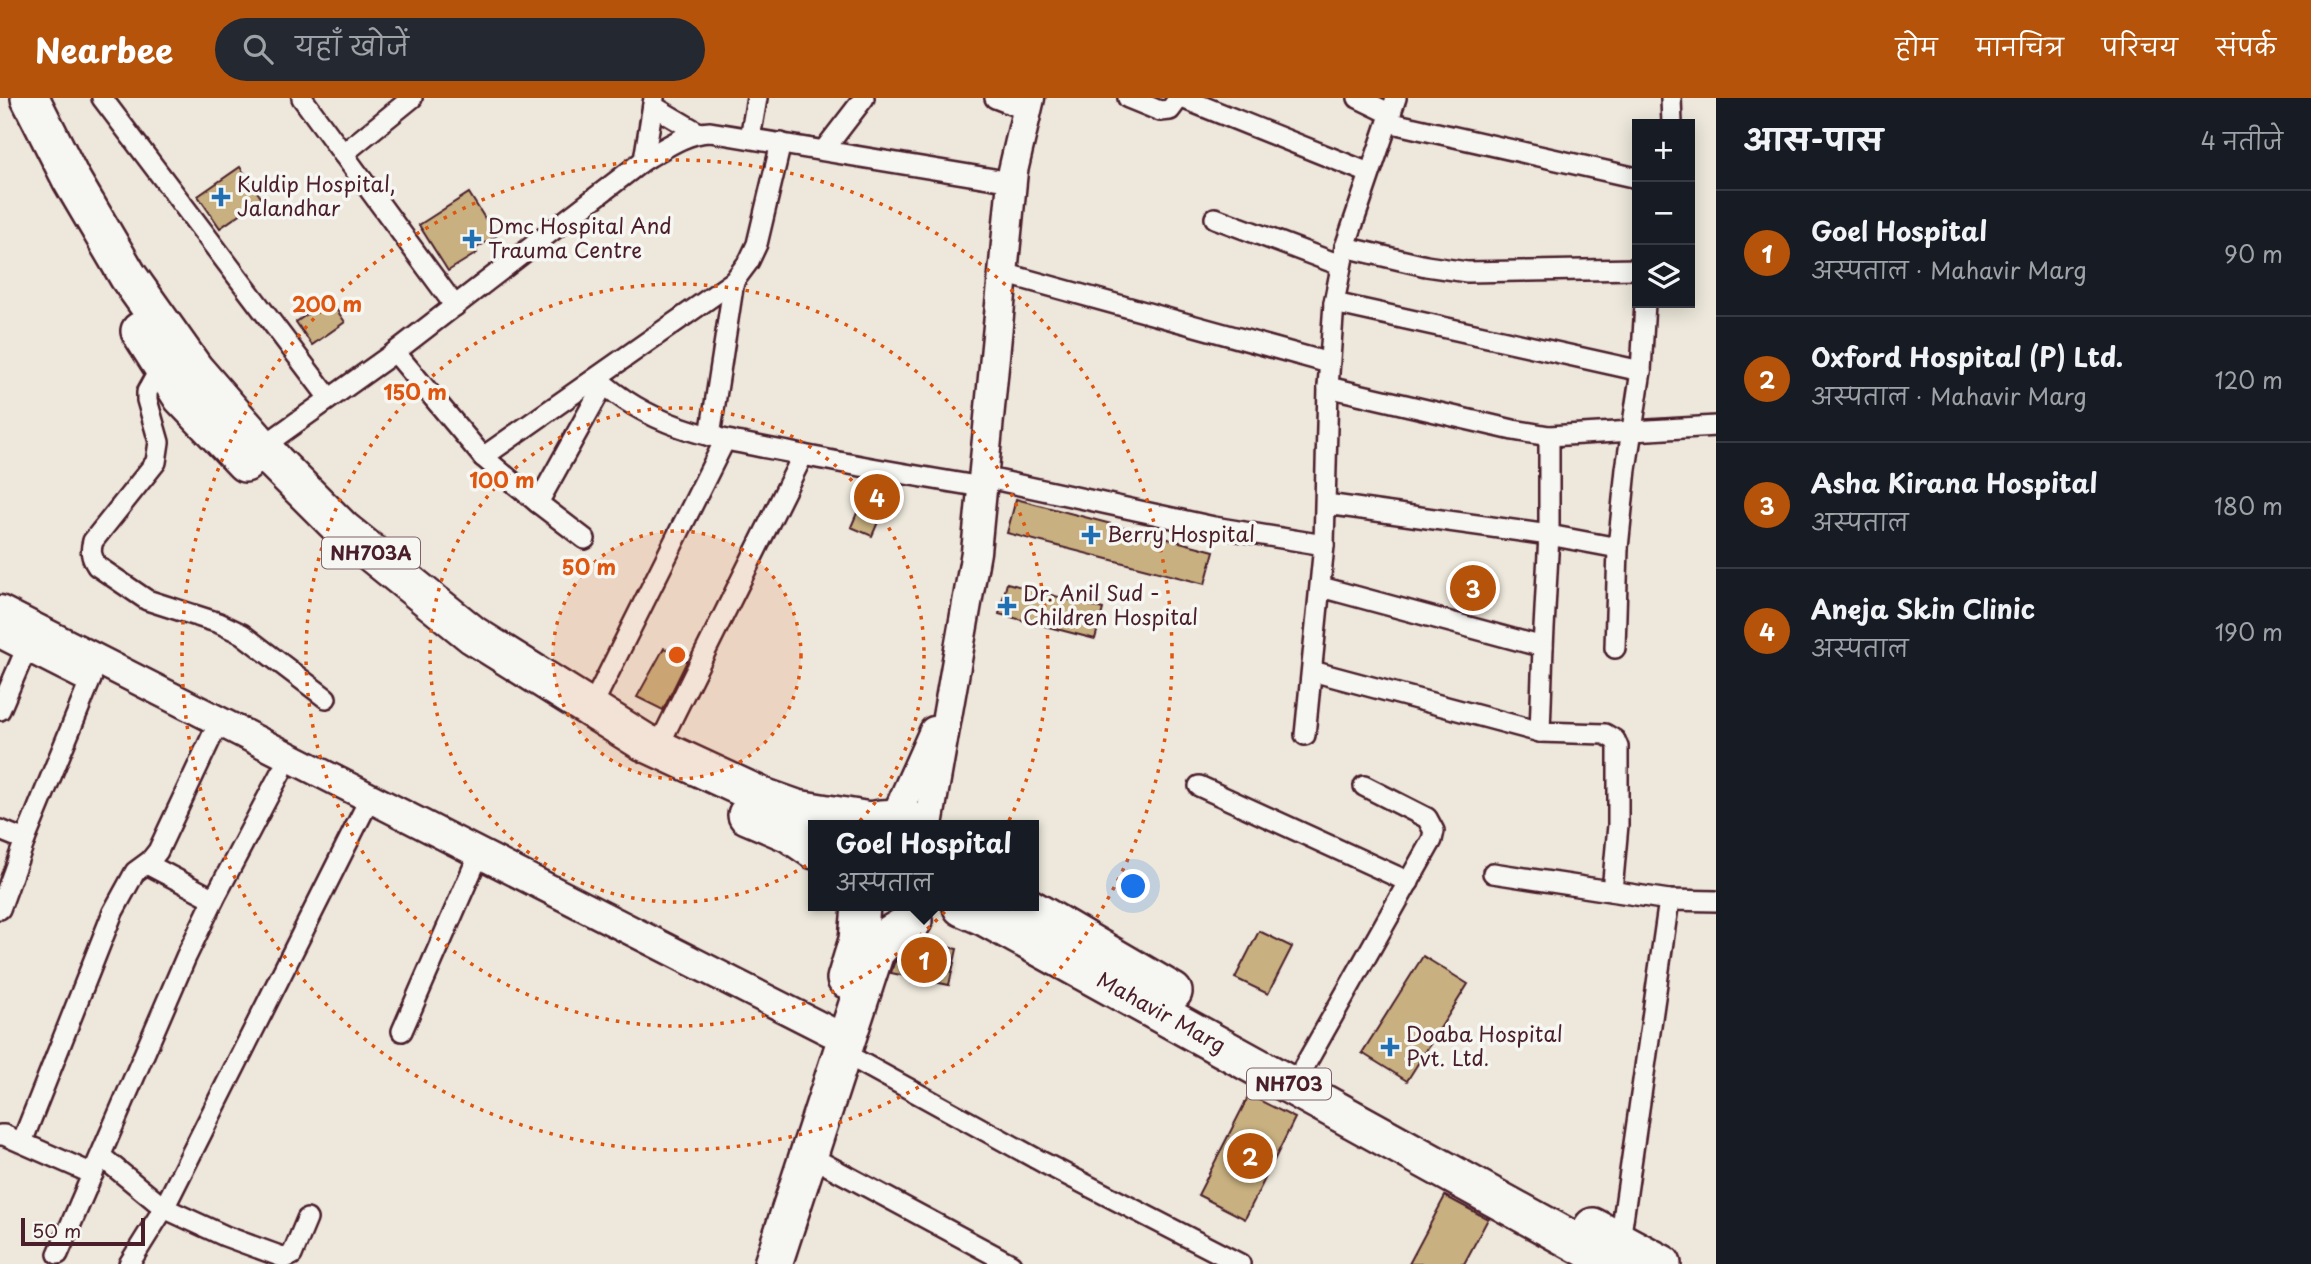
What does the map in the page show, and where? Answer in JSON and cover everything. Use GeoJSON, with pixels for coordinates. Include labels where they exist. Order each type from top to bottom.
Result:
{"type":"FeatureCollection","features":[{"type":"Feature","properties":{"kind":"highway","name":"NH703A"},"geometry":{"type":"LineString","coordinates":[[10,98],[59,194],[161,367],[182,397],[331,550],[463,657],[567,726],[664,779],[789,833],[808,846]]}},
{"type":"Feature","properties":{"kind":"highway","name":"NH703A"},"geometry":{"type":"LineString","coordinates":[[30,98],[71,179],[128,276],[194,369],[262,447],[343,530],[473,635],[590,710],[657,748],[763,797],[797,809],[875,820]]}},
{"type":"Feature","properties":{"kind":"highway","name":"NH703"},"geometry":{"type":"LineString","coordinates":[[773,1264],[808,1155],[858,940],[860,911]]}},
{"type":"Feature","properties":{"kind":"highway","name":"NH703"},"geometry":{"type":"LineString","coordinates":[[877,911],[891,918],[913,921],[932,921],[951,916],[956,911]]}},
{"type":"Feature","properties":{"kind":"highway","name":"Mahavir Marg"},"geometry":{"type":"LineString","coordinates":[[972,911],[1216,1043],[1618,1253],[1662,1264]]}},
{"type":"Feature","properties":{"kind":"highway","name":"Mahavir Marg"},"geometry":{"type":"LineString","coordinates":[[1035,911],[1618,1253]]}},
{"type":"Feature","properties":{"kind":"highway","name":"NH703"},"geometry":{"type":"LineString","coordinates":[[755,1264],[832,1044],[875,952],[891,934],[913,921]]}},
{"type":"Feature","properties":{"kind":"street"},"geometry":{"type":"LineString","coordinates":[[102,98],[329,398]]}},
{"type":"Feature","properties":{"kind":"street"},"geometry":{"type":"LineString","coordinates":[[302,98],[455,306]]}},
{"type":"Feature","properties":{"kind":"street"},"geometry":{"type":"LineString","coordinates":[[343,154],[412,98]]}},
{"type":"Feature","properties":{"kind":"street"},"geometry":{"type":"LineString","coordinates":[[750,138],[757,98]]}},
{"type":"Feature","properties":{"kind":"street"},"geometry":{"type":"LineString","coordinates":[[824,150],[864,98]]}},
{"type":"Feature","properties":{"kind":"street"},"geometry":{"type":"LineString","coordinates":[[897,820],[953,688],[976,552],[1012,182],[1028,104],[995,98]]}},
{"type":"Feature","properties":{"kind":"street"},"geometry":{"type":"LineString","coordinates":[[1128,98],[1166,111],[1180,98],[1370,173]]}},
{"type":"Feature","properties":{"kind":"street"},"geometry":{"type":"LineString","coordinates":[[1358,98],[1392,111],[1632,177]]}},
{"type":"Feature","properties":{"kind":"street"},"geometry":{"type":"LineString","coordinates":[[1671,98],[1672,119]]}},
{"type":"Feature","properties":{"kind":"street"},"geometry":{"type":"LineString","coordinates":[[644,160],[654,102],[699,133]]}},
{"type":"Feature","properties":{"kind":"street"},"geometry":{"type":"LineString","coordinates":[[1305,734],[1324,545],[1328,387],[1334,303],[1342,256],[1392,111]]}},
{"type":"Feature","properties":{"kind":"street"},"geometry":{"type":"LineString","coordinates":[[262,447],[395,352],[644,160],[682,139],[699,133],[750,138],[1012,182]]}},
{"type":"Feature","properties":{"kind":"street"},"geometry":{"type":"LineString","coordinates":[[483,457],[600,381],[734,281],[749,261],[757,244],[781,144]]}},
{"type":"Feature","properties":{"kind":"street"},"geometry":{"type":"LineString","coordinates":[[1215,218],[1342,256],[1468,272],[1632,269]]}},
{"type":"Feature","properties":{"kind":"street"},"geometry":{"type":"LineString","coordinates":[[1003,273],[1329,363]]}},
{"type":"Feature","properties":{"kind":"street"},"geometry":{"type":"LineString","coordinates":[[590,710],[718,438],[734,281]]}},
{"type":"Feature","properties":{"kind":"street"},"geometry":{"type":"LineString","coordinates":[[1334,303],[1641,372]]}},
{"type":"Feature","properties":{"kind":"street"},"geometry":{"type":"LineString","coordinates":[[1615,648],[1618,548],[1626,469],[1641,372],[1645,308]]}},
{"type":"Feature","properties":{"kind":"street"},"geometry":{"type":"LineString","coordinates":[[395,352],[483,457],[585,539]]}},
{"type":"Feature","properties":{"kind":"street"},"geometry":{"type":"LineString","coordinates":[[161,367],[147,392],[159,442],[156,462],[93,541],[90,549],[92,558],[97,566],[147,600],[219,623],[242,634],[326,698]]}},
{"type":"Feature","properties":{"kind":"street"},"geometry":{"type":"LineString","coordinates":[[600,381],[615,395],[645,414],[683,429],[718,438],[803,455],[983,482],[1214,527],[1324,545]]}},
{"type":"Feature","properties":{"kind":"street"},"geometry":{"type":"LineString","coordinates":[[538,503],[600,381]]}},
{"type":"Feature","properties":{"kind":"street"},"geometry":{"type":"LineString","coordinates":[[1328,387],[1549,436],[1716,426]]}},
{"type":"Feature","properties":{"kind":"street"},"geometry":{"type":"LineString","coordinates":[[1539,732],[1549,535],[1549,436]]}},
{"type":"Feature","properties":{"kind":"street"},"geometry":{"type":"LineString","coordinates":[[657,748],[803,455]]}},
{"type":"Feature","properties":{"kind":"street"},"geometry":{"type":"LineString","coordinates":[[1326,504],[1549,535],[1618,548]]}},
{"type":"Feature","properties":{"kind":"street"},"geometry":{"type":"LineString","coordinates":[[1321,587],[1543,647]]}},
{"type":"Feature","properties":{"kind":"street"},"geometry":{"type":"LineString","coordinates":[[0,610],[366,807],[832,1044],[1044,1163],[1240,1264]]}},
{"type":"Feature","properties":{"kind":"street"},"geometry":{"type":"LineString","coordinates":[[0,633],[281,772],[366,807],[473,869],[832,1044]]}},
{"type":"Feature","properties":{"kind":"street"},"geometry":{"type":"LineString","coordinates":[[0,710],[27,647]]}},
{"type":"Feature","properties":{"kind":"street"},"geometry":{"type":"LineString","coordinates":[[1312,671],[1539,732],[1605,734],[1615,740],[1618,747],[1618,825],[1612,891]]}},
{"type":"Feature","properties":{"kind":"street"},"geometry":{"type":"LineString","coordinates":[[0,909],[25,840],[91,679]]}},
{"type":"Feature","properties":{"kind":"street"},"geometry":{"type":"LineString","coordinates":[[22,1142],[105,930],[135,872],[147,864],[158,851],[212,736]]}},
{"type":"Feature","properties":{"kind":"street"},"geometry":{"type":"LineString","coordinates":[[58,1254],[214,899],[281,772]]}},
{"type":"Feature","properties":{"kind":"street"},"geometry":{"type":"LineString","coordinates":[[1199,786],[1409,882]]}},
{"type":"Feature","properties":{"kind":"street"},"geometry":{"type":"LineString","coordinates":[[1304,1067],[1432,840],[1432,823],[1427,818],[1364,786]]}},
{"type":"Feature","properties":{"kind":"street"},"geometry":{"type":"LineString","coordinates":[[129,1264],[164,1208],[366,807]]}},
{"type":"Feature","properties":{"kind":"street"},"geometry":{"type":"LineString","coordinates":[[0,830],[25,840]]}},
{"type":"Feature","properties":{"kind":"street"},"geometry":{"type":"LineString","coordinates":[[147,864],[214,899]]}},
{"type":"Feature","properties":{"kind":"street"},"geometry":{"type":"LineString","coordinates":[[402,1031],[473,869]]}},
{"type":"Feature","properties":{"kind":"street"},"geometry":{"type":"LineString","coordinates":[[1493,873],[1669,900],[1716,901]]}},
{"type":"Feature","properties":{"kind":"street"},"geometry":{"type":"LineString","coordinates":[[1618,1253],[1669,900]]}},
{"type":"Feature","properties":{"kind":"street"},"geometry":{"type":"LineString","coordinates":[[0,1135],[97,1166],[164,1208],[225,1236],[285,1258],[292,1255],[307,1219]]}},
{"type":"Feature","properties":{"kind":"street"},"geometry":{"type":"LineString","coordinates":[[808,1155],[1011,1264]]}},
{"type":"Feature","properties":{"kind":"building"},"geometry":{"type":"Polygon","coordinates":[[[240,167],[262,199],[220,228],[198,196],[240,167]]]}},
{"type":"Feature","properties":{"kind":"building"},"geometry":{"type":"Polygon","coordinates":[[[469,193],[496,236],[475,249],[477,253],[448,271],[419,225],[469,193]]]}},
{"type":"Feature","properties":{"kind":"building"},"geometry":{"type":"Polygon","coordinates":[[[329,299],[345,322],[312,345],[296,322],[329,299]]]}},
{"type":"Feature","properties":{"kind":"building"},"geometry":{"type":"Polygon","coordinates":[[[871,480],[894,485],[872,536],[851,527],[871,480]]]}},
{"type":"Feature","properties":{"kind":"building"},"geometry":{"type":"Polygon","coordinates":[[[1016,499],[1214,551],[1205,584],[1007,533],[1016,499]]]}},
{"type":"Feature","properties":{"kind":"building"},"geometry":{"type":"Polygon","coordinates":[[[1467,566],[1488,572],[1478,606],[1457,600],[1467,566]]]}},
{"type":"Feature","properties":{"kind":"building"},"geometry":{"type":"Polygon","coordinates":[[[1007,583],[1103,609],[1095,639],[999,614],[1007,583]]]}},
{"type":"Feature","properties":{"kind":"building"},"geometry":{"type":"Polygon","coordinates":[[[664,648],[687,661],[663,710],[637,697],[664,648]]]}},
{"type":"Feature","properties":{"kind":"building"},"geometry":{"type":"Polygon","coordinates":[[[1259,931],[1292,947],[1268,994],[1235,978],[1259,931]]]}},
{"type":"Feature","properties":{"kind":"building"},"geometry":{"type":"Polygon","coordinates":[[[920,941],[957,949],[949,985],[891,973],[894,963],[905,950],[920,941]]]}},
{"type":"Feature","properties":{"kind":"building"},"geometry":{"type":"Polygon","coordinates":[[[1423,956],[1468,984],[1407,1081],[1362,1053],[1423,956]]]}},
{"type":"Feature","properties":{"kind":"building"},"geometry":{"type":"Polygon","coordinates":[[[1249,1095],[1295,1118],[1245,1219],[1198,1195],[1249,1095]]]}},
{"type":"Feature","properties":{"kind":"building"},"geometry":{"type":"Polygon","coordinates":[[[1445,1196],[1488,1219],[1464,1264],[1409,1264],[1445,1196]]]}},
{"type":"Feature","properties":{"kind":"place","name":"Kuldip Hospital, Jalandhar"},"geometry":{"type":"Point","coordinates":[221,197]}},
{"type":"Feature","properties":{"kind":"place","name":"Dmc Hospital And Trauma Centre"},"geometry":{"type":"Point","coordinates":[472,239]}},
{"type":"Feature","properties":{"kind":"place","name":"Aneja Skin Clinic"},"geometry":{"type":"Point","coordinates":[877,497]}},
{"type":"Feature","properties":{"kind":"place","name":"Berry Hospital"},"geometry":{"type":"Point","coordinates":[1091,535]}},
{"type":"Feature","properties":{"kind":"place","name":"Asha Kirana Hospital"},"geometry":{"type":"Point","coordinates":[1473,588]}},
{"type":"Feature","properties":{"kind":"place","name":"Dr. Anil Sud - Children Hospital"},"geometry":{"type":"Point","coordinates":[1007,606]}},
{"type":"Feature","properties":{"kind":"place","name":"Goel Hospital"},"geometry":{"type":"Point","coordinates":[924,960]}},
{"type":"Feature","properties":{"kind":"place","name":"Doaba Hospital Pvt. Ltd."},"geometry":{"type":"Point","coordinates":[1390,1047]}},
{"type":"Feature","properties":{"kind":"place","name":"Oxford Hospital (P) Ltd."},"geometry":{"type":"Point","coordinates":[1250,1156]}}]}
